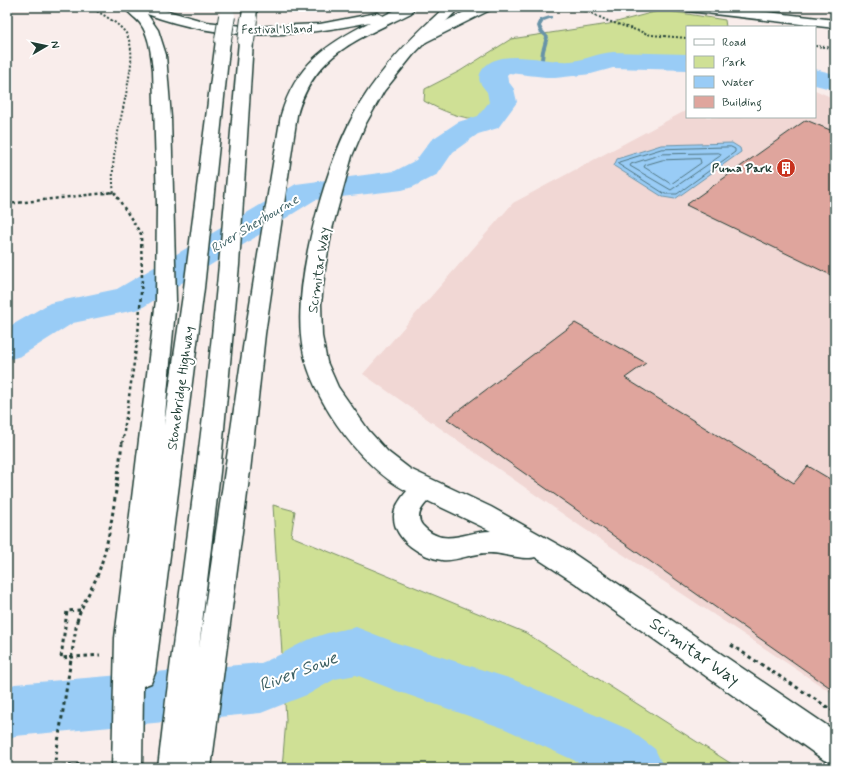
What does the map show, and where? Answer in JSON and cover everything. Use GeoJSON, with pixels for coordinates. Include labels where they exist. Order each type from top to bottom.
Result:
{"type":"FeatureCollection","features":[{"type":"Feature","properties":{"kind":"main road"},"geometry":{"type":"LineString","coordinates":[[128,768],[137,637],[166,300],[167,258],[163,108],[159,59],[151,29],[145,20],[131,7]]}},
{"type":"Feature","properties":{"kind":"main road","name":"Festival Island"},"geometry":{"type":"LineString","coordinates":[[141,7],[165,17],[202,26],[264,31],[319,28],[410,9]]}},
{"type":"Feature","properties":{"kind":"main road","name":"Scimitar Way"},"geometry":{"type":"LineString","coordinates":[[453,7],[419,40],[384,81],[368,104],[348,141],[330,201],[319,247],[310,314],[315,360],[328,391],[339,409],[381,461],[423,489],[473,509],[554,555],[835,749]]}},
{"type":"Feature","properties":{"kind":"main road"},"geometry":{"type":"LineString","coordinates":[[419,40],[485,7]]}},
{"type":"Feature","properties":{"kind":"main road"},"geometry":{"type":"LineString","coordinates":[[688,7],[835,24]]}},
{"type":"Feature","properties":{"kind":"main road"},"geometry":{"type":"LineString","coordinates":[[185,764],[215,635],[255,334],[272,231],[275,197],[289,115],[300,85],[315,65],[332,51],[358,35],[410,9]]}},
{"type":"Feature","properties":{"kind":"main road","name":"Stonebridge Highway"},"geometry":{"type":"LineString","coordinates":[[137,637],[194,288],[223,40],[228,12]]}},
{"type":"Feature","properties":{"kind":"main road"},"geometry":{"type":"LineString","coordinates":[[185,764],[186,641],[208,472],[229,265],[231,220],[246,41],[250,13]]}},
{"type":"Feature","properties":{"kind":"main road","name":"Scimitar Way"},"geometry":{"type":"LineString","coordinates":[[423,489],[415,498],[407,512],[407,519],[410,527],[418,538],[429,546],[452,549],[472,543],[506,542],[554,555]]}},
{"type":"Feature","properties":{"kind":"path"},"geometry":{"type":"LineString","coordinates":[[54,768],[76,621],[99,571],[111,524],[138,325],[142,279],[141,234],[114,192],[114,163],[130,70],[131,48],[126,33],[109,18],[90,7]]}},
{"type":"Feature","properties":{"kind":"path"},"geometry":{"type":"LineString","coordinates":[[561,7],[582,9],[608,21],[651,35],[686,38]]}},
{"type":"Feature","properties":{"kind":"path"},"geometry":{"type":"LineString","coordinates":[[816,46],[835,48]]}},
{"type":"Feature","properties":{"kind":"path"},"geometry":{"type":"LineString","coordinates":[[7,204],[114,192]]}},
{"type":"Feature","properties":{"kind":"path"},"geometry":{"type":"LineString","coordinates":[[80,610],[67,611],[61,658],[100,655]]}},
{"type":"Feature","properties":{"kind":"path"},"geometry":{"type":"LineString","coordinates":[[730,644],[835,712]]}},
{"type":"Feature","properties":{"kind":"path"},"geometry":{"type":"LineString","coordinates":[[41,768],[83,764]]}},
{"type":"Feature","properties":{"kind":"shaded area"},"geometry":{"type":"Polygon","coordinates":[[[816,90],[835,99],[835,695],[580,526],[363,374],[513,203],[686,111],[686,118],[816,118],[816,90]]]}},
{"type":"Feature","properties":{"kind":"green space"},"geometry":{"type":"Polygon","coordinates":[[[662,10],[725,20],[726,26],[686,26],[686,58],[650,59],[613,56],[596,58],[570,67],[557,67],[521,59],[506,59],[497,61],[488,68],[483,79],[493,88],[494,101],[484,119],[468,118],[453,114],[424,101],[425,89],[460,71],[511,39],[609,24],[662,10]]]}},
{"type":"Feature","properties":{"kind":"green space"},"geometry":{"type":"Polygon","coordinates":[[[273,505],[295,511],[291,536],[526,633],[738,768],[282,768],[286,720],[273,505]]]}},
{"type":"Feature","properties":{"kind":"water"},"geometry":{"type":"Polygon","coordinates":[[[732,143],[740,148],[741,152],[675,199],[663,197],[614,166],[617,159],[661,145],[732,143]]]}},
{"type":"Feature","properties":{"kind":"building","name":"Puma Park"},"geometry":{"type":"Polygon","coordinates":[[[806,120],[835,132],[835,277],[686,205],[806,120]]]}},
{"type":"Feature","properties":{"kind":"building"},"geometry":{"type":"Polygon","coordinates":[[[575,323],[646,363],[625,378],[794,483],[808,466],[835,482],[835,685],[832,689],[447,419],[575,323]]]}},
{"type":"Feature","properties":{"kind":"waterway"},"geometry":{"type":"LineString","coordinates":[[541,68],[543,51],[547,37],[541,31],[539,26],[542,20],[550,17]]}},
{"type":"Feature","properties":{"kind":"waterway","name":"River Sherbourne"},"geometry":{"type":"LineString","coordinates":[[7,346],[63,312],[127,300],[307,191],[402,180],[427,167],[442,146],[468,128],[488,122],[503,102],[500,89],[494,84],[493,75],[497,68],[505,64],[555,70],[591,66],[600,61],[613,60],[686,62]]}},
{"type":"Feature","properties":{"kind":"waterway","name":"River Sherbourne"},"geometry":{"type":"LineString","coordinates":[[816,77],[835,82]]}},
{"type":"Feature","properties":{"kind":"waterway","name":"River Sowe"},"geometry":{"type":"LineString","coordinates":[[7,713],[15,710],[261,688],[291,677],[325,657],[356,651],[397,667],[512,705],[611,749],[636,768]]}},
{"type":"Feature","properties":{"kind":"place","name":"Puma Park"},"geometry":{"type":"Point","coordinates":[786,168]}}]}
